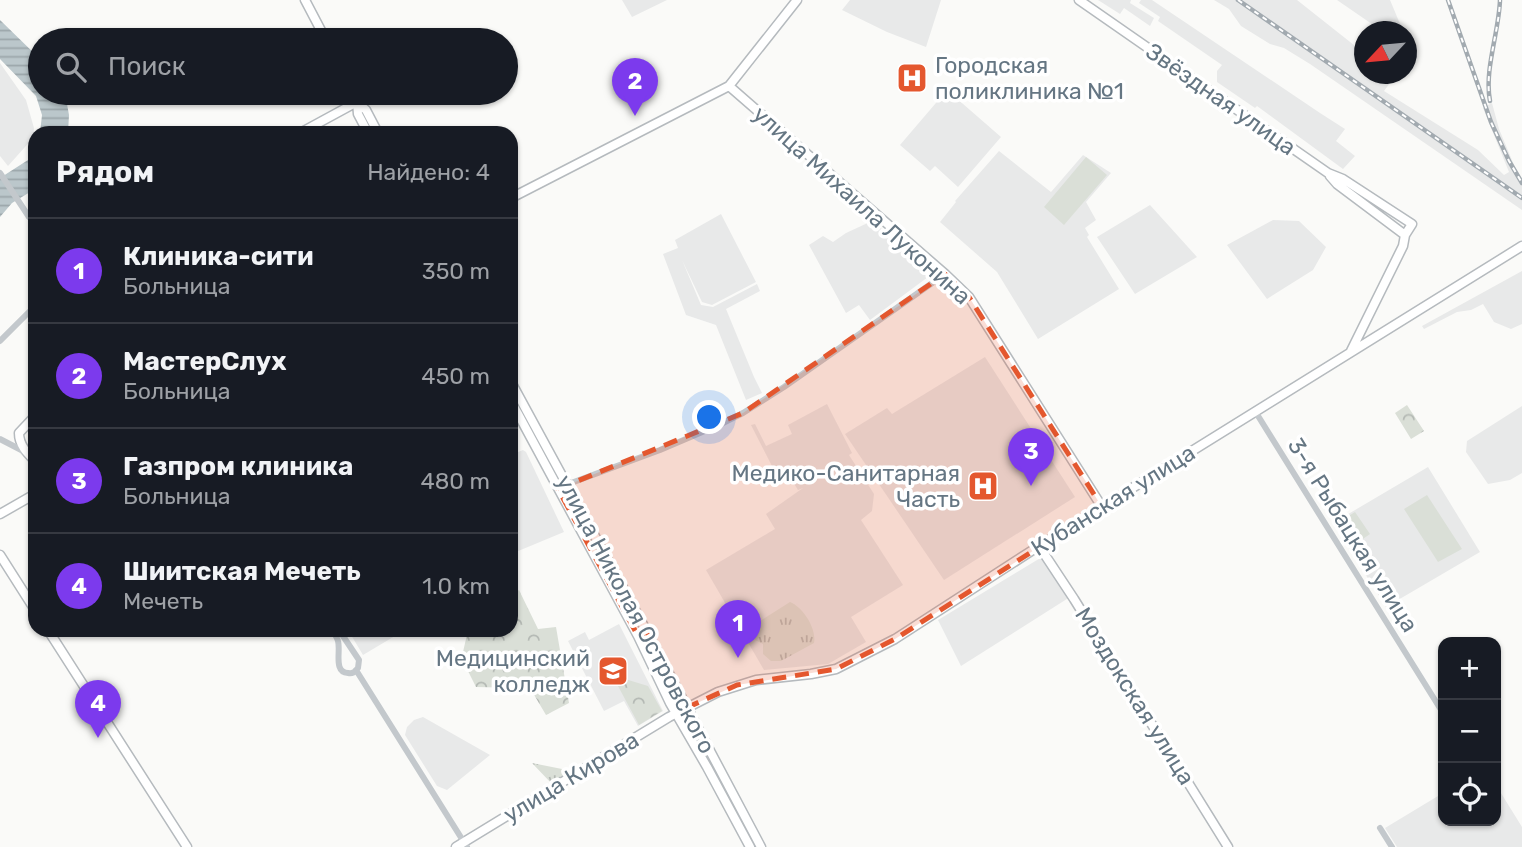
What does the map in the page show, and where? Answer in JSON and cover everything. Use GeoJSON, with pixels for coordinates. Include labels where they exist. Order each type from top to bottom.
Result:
{"type":"FeatureCollection","features":[{"type":"Feature","properties":{"kind":"main road"},"geometry":{"type":"LineString","coordinates":[[305,0],[320,28]]}},
{"type":"Feature","properties":{"kind":"main road"},"geometry":{"type":"LineString","coordinates":[[518,194],[729,86],[797,0]]}},
{"type":"Feature","properties":{"kind":"main road","name":"Звёздная улица"},"geometry":{"type":"LineString","coordinates":[[1079,0],[1329,174],[1343,179],[1412,224],[1350,353]]}},
{"type":"Feature","properties":{"kind":"main road","name":"улица Михаила Луконина"},"geometry":{"type":"LineString","coordinates":[[729,86],[969,297],[1102,507]]}},
{"type":"Feature","properties":{"kind":"main road"},"geometry":{"type":"LineString","coordinates":[[313,126],[351,105]]}},
{"type":"Feature","properties":{"kind":"main road"},"geometry":{"type":"LineString","coordinates":[[357,105],[358,114],[364,126]]}},
{"type":"Feature","properties":{"kind":"main road"},"geometry":{"type":"LineString","coordinates":[[360,105],[374,126]]}},
{"type":"Feature","properties":{"kind":"main road","name":"Кубанская улица"},"geometry":{"type":"LineString","coordinates":[[686,708],[718,692],[756,680],[836,669],[895,639],[1039,546],[1522,246]]}},
{"type":"Feature","properties":{"kind":"main road","name":"улица Николая Островского"},"geometry":{"type":"LineString","coordinates":[[518,396],[562,487]]}},
{"type":"Feature","properties":{"kind":"main road","name":"улица Николая Островского"},"geometry":{"type":"LineString","coordinates":[[518,413],[686,708],[761,847]]}},
{"type":"Feature","properties":{"kind":"main road"},"geometry":{"type":"LineString","coordinates":[[27,453],[19,441],[19,433],[28,423]]}},
{"type":"Feature","properties":{"kind":"main road"},"geometry":{"type":"LineString","coordinates":[[0,514],[28,498]]}},
{"type":"Feature","properties":{"kind":"main road","name":"Моздокская улица"},"geometry":{"type":"LineString","coordinates":[[1039,546],[1228,847]]}},
{"type":"Feature","properties":{"kind":"main road"},"geometry":{"type":"LineString","coordinates":[[0,555],[28,599]]}},
{"type":"Feature","properties":{"kind":"main road","name":"улица Николая Островского"},"geometry":{"type":"LineString","coordinates":[[643,634],[670,704],[750,847]]}},
{"type":"Feature","properties":{"kind":"main road"},"geometry":{"type":"LineString","coordinates":[[52,637],[187,847]]}},
{"type":"Feature","properties":{"kind":"main road","name":"улица Кирова"},"geometry":{"type":"LineString","coordinates":[[462,845],[686,708]]}},
{"type":"Feature","properties":{"kind":"street"},"geometry":{"type":"LineString","coordinates":[[0,173],[28,214]]}},
{"type":"Feature","properties":{"kind":"street"},"geometry":{"type":"LineString","coordinates":[[562,487],[660,450],[743,413],[945,274]]}},
{"type":"Feature","properties":{"kind":"street"},"geometry":{"type":"LineString","coordinates":[[0,341],[28,313]]}},
{"type":"Feature","properties":{"kind":"street","name":"3-я Рыбацкая улица"},"geometry":{"type":"LineString","coordinates":[[1255,411],[1438,705]]}},
{"type":"Feature","properties":{"kind":"street"},"geometry":{"type":"LineString","coordinates":[[0,439],[27,453]]}},
{"type":"Feature","properties":{"kind":"street"},"geometry":{"type":"LineString","coordinates":[[336,637],[338,665],[342,671],[349,673],[356,670],[360,663],[343,637]]}},
{"type":"Feature","properties":{"kind":"street"},"geometry":{"type":"LineString","coordinates":[[338,660],[346,652],[353,653]]}},
{"type":"Feature","properties":{"kind":"street"},"geometry":{"type":"LineString","coordinates":[[356,670],[462,845]]}},
{"type":"Feature","properties":{"kind":"street"},"geometry":{"type":"LineString","coordinates":[[1380,828],[1392,847]]}},
{"type":"Feature","properties":{"kind":"highlighted area"},"geometry":{"type":"Polygon","coordinates":[[[945,274],[969,297],[1102,507],[895,639],[836,669],[737,685],[686,708],[647,632],[638,636],[558,489],[743,413],[945,274]]]}},
{"type":"Feature","properties":{"kind":"shaded area"},"geometry":{"type":"Polygon","coordinates":[[[622,0],[667,0],[632,17],[622,0]]]}},
{"type":"Feature","properties":{"kind":"shaded area"},"geometry":{"type":"Polygon","coordinates":[[[850,0],[941,0],[926,47],[842,10],[850,0]]]}},
{"type":"Feature","properties":{"kind":"shaded area"},"geometry":{"type":"Polygon","coordinates":[[[1098,0],[1131,0],[1130,3],[1154,18],[1150,26],[1124,8],[1120,14],[1098,0]]]}},
{"type":"Feature","properties":{"kind":"shaded area"},"geometry":{"type":"Polygon","coordinates":[[[1141,0],[1152,0],[1345,129],[1336,141],[1355,156],[1343,169],[1257,106],[1255,108],[1217,82],[1217,71],[1222,65],[1158,21],[1160,17],[1139,3],[1141,0]]]}},
{"type":"Feature","properties":{"kind":"shaded area"},"geometry":{"type":"Polygon","coordinates":[[[1214,0],[1297,0],[1354,45],[1354,84],[1389,84],[1384,91],[1478,150],[1504,175],[1509,172],[1483,108],[1492,103],[1499,129],[1522,179],[1522,210],[1310,64],[1241,26],[1229,9],[1214,0]]]}},
{"type":"Feature","properties":{"kind":"shaded area"},"geometry":{"type":"Polygon","coordinates":[[[1337,0],[1390,0],[1399,21],[1367,21],[1337,0]]]}},
{"type":"Feature","properties":{"kind":"shaded area"},"geometry":{"type":"Polygon","coordinates":[[[0,20],[28,47],[28,88],[0,59],[0,20]]]}},
{"type":"Feature","properties":{"kind":"shaded area"},"geometry":{"type":"Polygon","coordinates":[[[0,63],[26,100],[33,126],[28,126],[28,144],[8,166],[0,156],[0,63]]]}},
{"type":"Feature","properties":{"kind":"shaded area"},"geometry":{"type":"Polygon","coordinates":[[[947,90],[1001,137],[958,187],[935,166],[930,171],[900,145],[947,90]]]}},
{"type":"Feature","properties":{"kind":"shaded area"},"geometry":{"type":"Polygon","coordinates":[[[39,105],[67,105],[68,126],[41,126],[42,115],[39,105]]]}},
{"type":"Feature","properties":{"kind":"shaded area"},"geometry":{"type":"Polygon","coordinates":[[[999,151],[1051,192],[1083,155],[1111,173],[1086,202],[1096,220],[1085,228],[1089,235],[1087,237],[1119,289],[1038,339],[997,272],[940,222],[999,151]]]}},
{"type":"Feature","properties":{"kind":"shaded area"},"geometry":{"type":"Polygon","coordinates":[[[28,160],[28,193],[12,203],[0,217],[0,178],[28,160]]]}},
{"type":"Feature","properties":{"kind":"shaded area"},"geometry":{"type":"Polygon","coordinates":[[[1150,205],[1197,257],[1135,294],[1097,237],[1150,205]]]}},
{"type":"Feature","properties":{"kind":"shaded area"},"geometry":{"type":"Polygon","coordinates":[[[721,214],[756,282],[712,305],[702,302],[682,260],[701,305],[713,307],[757,284],[760,291],[726,309],[762,393],[746,400],[716,325],[686,315],[663,254],[678,248],[675,240],[721,214]]]}},
{"type":"Feature","properties":{"kind":"shaded area"},"geometry":{"type":"Polygon","coordinates":[[[1273,220],[1299,221],[1326,247],[1313,270],[1267,299],[1227,245],[1273,220]]]}},
{"type":"Feature","properties":{"kind":"shaded area"},"geometry":{"type":"Polygon","coordinates":[[[872,221],[928,277],[870,320],[859,305],[846,313],[809,245],[823,236],[833,242],[872,221]]]}},
{"type":"Feature","properties":{"kind":"shaded area"},"geometry":{"type":"Polygon","coordinates":[[[1522,271],[1522,324],[1511,329],[1494,322],[1483,304],[1471,310],[1457,312],[1424,329],[1422,326],[1522,271]]]}},
{"type":"Feature","properties":{"kind":"shaded area"},"geometry":{"type":"Polygon","coordinates":[[[985,357],[1075,497],[944,580],[845,434],[887,408],[892,414],[985,357]]]}},
{"type":"Feature","properties":{"kind":"shaded area"},"geometry":{"type":"Polygon","coordinates":[[[827,404],[852,453],[849,455],[874,494],[872,511],[861,520],[903,585],[851,617],[866,642],[828,664],[764,670],[706,570],[775,529],[766,514],[803,488],[798,490],[785,469],[776,474],[751,425],[755,424],[766,446],[792,434],[788,425],[827,404]]]}},
{"type":"Feature","properties":{"kind":"shaded area"},"geometry":{"type":"Polygon","coordinates":[[[1522,406],[1522,473],[1510,480],[1488,484],[1466,452],[1467,441],[1522,406]]]}},
{"type":"Feature","properties":{"kind":"shaded area"},"geometry":{"type":"Polygon","coordinates":[[[518,452],[526,452],[564,532],[518,551],[518,452]]]}},
{"type":"Feature","properties":{"kind":"shaded area"},"geometry":{"type":"Polygon","coordinates":[[[1428,467],[1480,552],[1386,607],[1333,523],[1428,467]]]}},
{"type":"Feature","properties":{"kind":"shaded area"},"geometry":{"type":"Polygon","coordinates":[[[1042,557],[1070,597],[961,666],[938,620],[1042,557]]]}},
{"type":"Feature","properties":{"kind":"shaded area","name":"Медицинский колледж"},"geometry":{"type":"Polygon","coordinates":[[[619,624],[663,711],[638,726],[624,701],[604,711],[568,641],[585,632],[589,640],[619,624]]]}},
{"type":"Feature","properties":{"kind":"shaded area"},"geometry":{"type":"Polygon","coordinates":[[[352,637],[393,637],[363,655],[352,637]]]}},
{"type":"Feature","properties":{"kind":"shaded area"},"geometry":{"type":"Polygon","coordinates":[[[423,717],[490,755],[447,790],[437,786],[405,735],[407,727],[414,720],[423,717]]]}},
{"type":"Feature","properties":{"kind":"shaded area"},"geometry":{"type":"Polygon","coordinates":[[[1501,793],[1522,827],[1522,847],[1397,847],[1385,828],[1438,796],[1438,826],[1501,826],[1501,793]]]}},
{"type":"Feature","properties":{"kind":"green space"},"geometry":{"type":"Polygon","coordinates":[[[1086,157],[1107,175],[1064,225],[1044,207],[1086,157]]]}},
{"type":"Feature","properties":{"kind":"green space"},"geometry":{"type":"Polygon","coordinates":[[[1407,405],[1424,431],[1411,439],[1395,413],[1407,405]]]}},
{"type":"Feature","properties":{"kind":"green space"},"geometry":{"type":"Polygon","coordinates":[[[1427,495],[1462,549],[1438,562],[1404,509],[1427,495]]]}},
{"type":"Feature","properties":{"kind":"green space"},"geometry":{"type":"Polygon","coordinates":[[[1355,512],[1370,534],[1357,543],[1342,520],[1355,512]]]}},
{"type":"Feature","properties":{"kind":"green space"},"geometry":{"type":"Polygon","coordinates":[[[518,591],[538,629],[556,627],[569,703],[546,715],[530,688],[476,687],[463,661],[466,637],[518,637],[518,591]]]}},
{"type":"Feature","properties":{"kind":"green space"},"geometry":{"type":"Polygon","coordinates":[[[790,602],[808,619],[814,643],[781,661],[771,661],[763,654],[763,644],[755,640],[753,629],[757,623],[790,602]]]}},
{"type":"Feature","properties":{"kind":"green space"},"geometry":{"type":"Polygon","coordinates":[[[612,675],[648,686],[662,711],[639,725],[612,675]]]}},
{"type":"Feature","properties":{"kind":"green space"},"geometry":{"type":"Polygon","coordinates":[[[685,715],[687,716],[760,847],[754,847],[685,715]]]}},
{"type":"Feature","properties":{"kind":"green space"},"geometry":{"type":"Polygon","coordinates":[[[532,763],[572,771],[552,784],[532,763]]]}},
{"type":"Feature","properties":{"kind":"railway"},"geometry":{"type":"LineString","coordinates":[[1238,0],[1522,198]]}},
{"type":"Feature","properties":{"kind":"railway"},"geometry":{"type":"LineString","coordinates":[[1448,0],[1491,122],[1522,183]]}},
{"type":"Feature","properties":{"kind":"railway"},"geometry":{"type":"LineString","coordinates":[[1490,101],[1490,64],[1500,0]]}},
{"type":"Feature","properties":{"kind":"place","name":"Городская поликлиника №1"},"geometry":{"type":"Point","coordinates":[912,78]}},
{"type":"Feature","properties":{"kind":"place","name":"МастерСлух"},"geometry":{"type":"Point","coordinates":[635,116]}},
{"type":"Feature","properties":{"kind":"place","name":"Медико-Санитарная Часть"},"geometry":{"type":"Point","coordinates":[983,486]}},
{"type":"Feature","properties":{"kind":"place","name":"Газпром клиника"},"geometry":{"type":"Point","coordinates":[1031,486]}},
{"type":"Feature","properties":{"kind":"place","name":"Клиника-сити"},"geometry":{"type":"Point","coordinates":[738,658]}},
{"type":"Feature","properties":{"kind":"place","name":"Медицинский колледж"},"geometry":{"type":"Point","coordinates":[613,671]}},
{"type":"Feature","properties":{"kind":"place","name":"Шиитская Мечеть"},"geometry":{"type":"Point","coordinates":[98,738]}}]}
